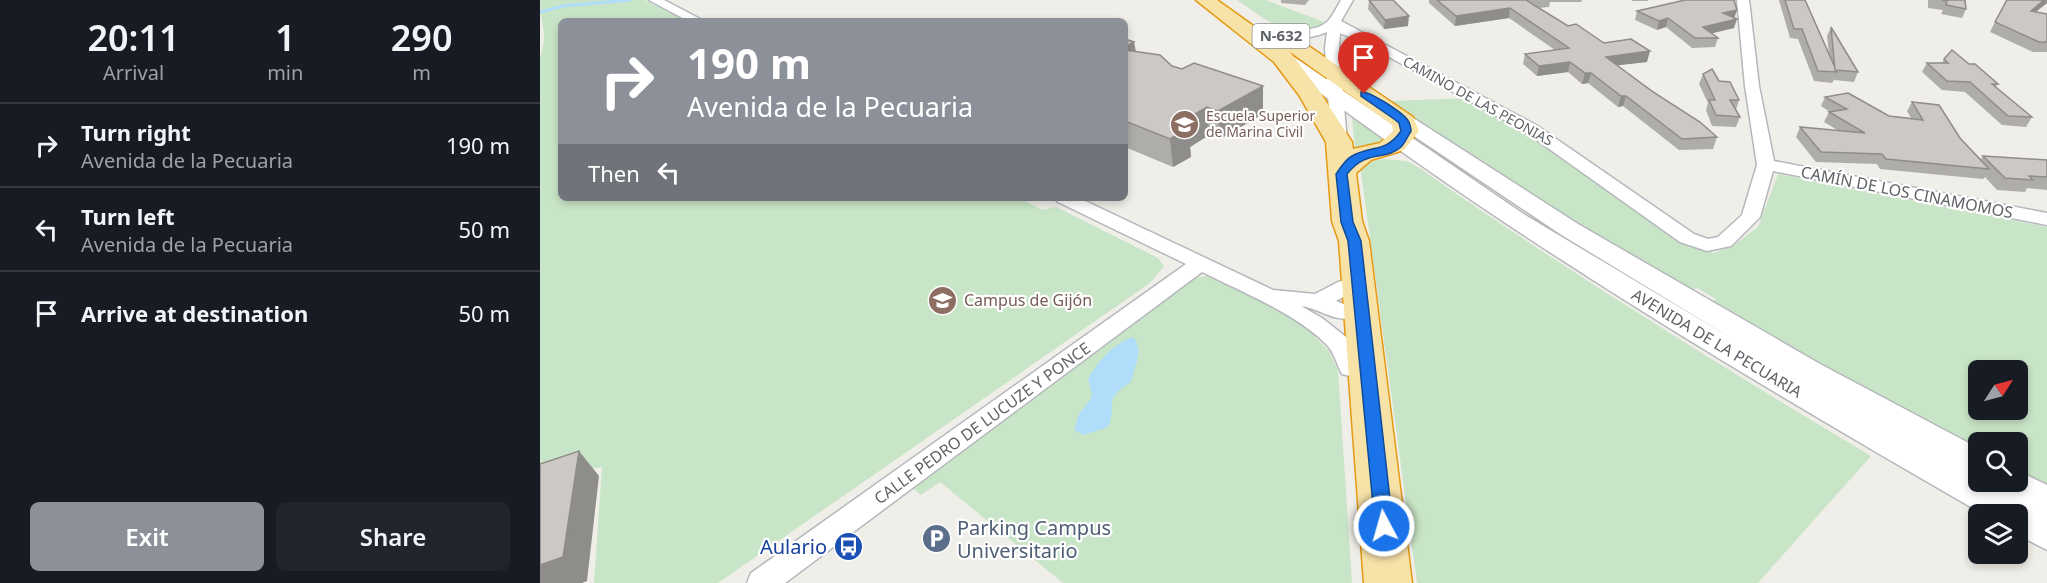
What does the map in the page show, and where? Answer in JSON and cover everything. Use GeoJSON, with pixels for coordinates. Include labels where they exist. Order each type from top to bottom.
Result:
{"type":"FeatureCollection","features":[{"type":"Feature","properties":{"kind":"highway","name":"N-632"},"geometry":{"type":"LineString","coordinates":[[1205,0],[1282,57],[1310,94],[1339,142],[1347,222],[1354,241],[1342,319],[1365,557],[1370,583]]}},
{"type":"Feature","properties":{"kind":"highway","name":"N-632"},"geometry":{"type":"LineString","coordinates":[[1229,0],[1274,31],[1333,82]]}},
{"type":"Feature","properties":{"kind":"highway","name":"AVENIDA DE LA PECUARIA"},"geometry":{"type":"LineString","coordinates":[[1333,82],[1396,136],[1370,153],[1353,159],[1341,174]]}},
{"type":"Feature","properties":{"kind":"highway","name":"N-632"},"geometry":{"type":"LineString","coordinates":[[1342,319],[1388,583]]}},
{"type":"Feature","properties":{"kind":"street"},"geometry":{"type":"LineString","coordinates":[[655,0],[692,18]]}},
{"type":"Feature","properties":{"kind":"street"},"geometry":{"type":"LineString","coordinates":[[1274,31],[1293,34],[1316,33],[1334,22],[1347,0]]}},
{"type":"Feature","properties":{"kind":"street"},"geometry":{"type":"LineString","coordinates":[[1743,0],[1752,86],[1766,165]]}},
{"type":"Feature","properties":{"kind":"street"},"geometry":{"type":"LineString","coordinates":[[1334,22],[1333,82],[1339,142]]}},
{"type":"Feature","properties":{"kind":"street","name":"CAMINO DE LAS PEONIAS"},"geometry":{"type":"LineString","coordinates":[[1334,22],[1341,29],[1374,43],[1530,128],[1687,237],[1707,245],[1725,242],[1751,217],[1766,165]]}},
{"type":"Feature","properties":{"kind":"street"},"geometry":{"type":"LineString","coordinates":[[1282,57],[1333,82]]}},
{"type":"Feature","properties":{"kind":"street","name":"AVENIDA DE LA PECUARIA"},"geometry":{"type":"LineString","coordinates":[[1396,136],[1404,152],[1429,160],[1550,242],[1791,389],[1995,504]]}},
{"type":"Feature","properties":{"kind":"street","name":"AVENIDA DE LA PECUARIA"},"geometry":{"type":"LineString","coordinates":[[1396,136],[1579,235],[1809,372],[1968,459]]}},
{"type":"Feature","properties":{"kind":"street","name":"CAMÍN DE LOS CINAMOMOS"},"geometry":{"type":"LineString","coordinates":[[1766,165],[2047,219]]}},
{"type":"Feature","properties":{"kind":"street"},"geometry":{"type":"LineString","coordinates":[[1071,201],[1266,296],[1342,319]]}},
{"type":"Feature","properties":{"kind":"street","name":"CALLE PEDRO DE LUCUZE Y PONCE"},"geometry":{"type":"LineString","coordinates":[[762,583],[1201,263]]}},
{"type":"Feature","properties":{"kind":"street"},"geometry":{"type":"LineString","coordinates":[[2028,491],[2047,501]]}},
{"type":"Feature","properties":{"kind":"street"},"geometry":{"type":"LineString","coordinates":[[2028,523],[2047,534]]}},
{"type":"Feature","properties":{"kind":"green space"},"geometry":{"type":"Polygon","coordinates":[[[644,0],[683,18],[558,18],[558,201],[1026,201],[1042,210],[1056,207],[1158,258],[1164,266],[1150,283],[718,583],[594,583],[602,467],[540,480],[540,57],[544,35],[540,1],[644,0]]]}},
{"type":"Feature","properties":{"kind":"green space"},"geometry":{"type":"Polygon","coordinates":[[[1237,0],[1266,0],[1324,22],[1313,29],[1290,30],[1268,21],[1237,0]]]}},
{"type":"Feature","properties":{"kind":"green space"},"geometry":{"type":"Polygon","coordinates":[[[1471,98],[1556,148],[1693,247],[1714,253],[1734,245],[1758,227],[1778,174],[2047,227],[2047,489],[2028,479],[2028,432],[1968,432],[1968,446],[1711,303],[1716,299],[1697,288],[1691,291],[1463,150],[1389,101],[1471,98]]]}},
{"type":"Feature","properties":{"kind":"green space"},"geometry":{"type":"Polygon","coordinates":[[[1351,110],[1396,142],[1362,151],[1355,147],[1351,110]]]}},
{"type":"Feature","properties":{"kind":"green space"},"geometry":{"type":"Polygon","coordinates":[[[1382,159],[1407,161],[1418,167],[1529,243],[1642,316],[1871,456],[1758,583],[1417,583],[1360,165],[1382,159]]]}},
{"type":"Feature","properties":{"kind":"green space"},"geometry":{"type":"Polygon","coordinates":[[[1206,276],[1232,279],[1314,323],[1316,338],[1329,351],[1338,370],[1352,583],[1063,583],[940,482],[921,495],[903,480],[1174,283],[1206,276]]]}},
{"type":"Feature","properties":{"kind":"water"},"geometry":{"type":"Polygon","coordinates":[[[1133,337],[1138,353],[1131,382],[1122,388],[1113,399],[1108,427],[1084,435],[1074,430],[1079,414],[1090,400],[1092,393],[1088,379],[1092,372],[1113,349],[1133,337]]]}},
{"type":"Feature","properties":{"kind":"building"},"geometry":{"type":"Polygon","coordinates":[[[1369,0],[1393,0],[1409,16],[1385,20],[1369,0]]]}},
{"type":"Feature","properties":{"kind":"building"},"geometry":{"type":"Polygon","coordinates":[[[1437,0],[1526,0],[1568,26],[1576,24],[1604,43],[1631,39],[1650,51],[1606,57],[1653,92],[1700,122],[1717,137],[1682,139],[1626,96],[1621,96],[1591,73],[1585,73],[1570,62],[1539,66],[1525,54],[1569,48],[1510,8],[1456,16],[1437,0]]]}},
{"type":"Feature","properties":{"kind":"building"},"geometry":{"type":"Polygon","coordinates":[[[1685,0],[1734,0],[1737,10],[1723,13],[1737,19],[1703,27],[1718,38],[1695,38],[1668,18],[1659,21],[1637,11],[1685,0]]]}},
{"type":"Feature","properties":{"kind":"building"},"geometry":{"type":"Polygon","coordinates":[[[1785,0],[1805,0],[1837,72],[1818,71],[1802,29],[1794,29],[1785,0]]]}},
{"type":"Feature","properties":{"kind":"building"},"geometry":{"type":"Polygon","coordinates":[[[1942,0],[1965,0],[1966,9],[1946,5],[1947,1],[1942,0]]]}},
{"type":"Feature","properties":{"kind":"building"},"geometry":{"type":"Polygon","coordinates":[[[2007,0],[2044,0],[2031,11],[2047,14],[2047,42],[2039,42],[1995,22],[2007,0]]]}},
{"type":"Feature","properties":{"kind":"building"},"geometry":{"type":"Polygon","coordinates":[[[1831,27],[1858,72],[1835,70],[1831,27]]]}},
{"type":"Feature","properties":{"kind":"building"},"geometry":{"type":"Polygon","coordinates":[[[1128,50],[1160,55],[1172,66],[1182,69],[1194,63],[1263,86],[1218,111],[1207,107],[1177,124],[1188,128],[1170,139],[1128,122],[1128,50]]]}},
{"type":"Feature","properties":{"kind":"building"},"geometry":{"type":"Polygon","coordinates":[[[1952,50],[1969,64],[1975,64],[1998,84],[1992,84],[2032,117],[2008,116],[1970,82],[1947,81],[1927,63],[1948,63],[1944,59],[1952,50]]]}},
{"type":"Feature","properties":{"kind":"building"},"geometry":{"type":"Polygon","coordinates":[[[1712,69],[1719,81],[1730,82],[1739,100],[1730,100],[1740,117],[1716,115],[1709,100],[1715,100],[1703,74],[1712,69]]]}},
{"type":"Feature","properties":{"kind":"building"},"geometry":{"type":"Polygon","coordinates":[[[1848,93],[1889,116],[1923,120],[1912,102],[1939,105],[1960,138],[1989,169],[1886,159],[1882,154],[1821,152],[1800,127],[1865,133],[1829,112],[1847,109],[1825,97],[1848,93]]]}},
{"type":"Feature","properties":{"kind":"building"},"geometry":{"type":"Polygon","coordinates":[[[1983,156],[2047,160],[2047,177],[2029,176],[2033,180],[2005,178],[1983,156]]]}},
{"type":"Feature","properties":{"kind":"building"},"geometry":{"type":"Polygon","coordinates":[[[579,451],[563,557],[540,565],[540,464],[579,451]]]}},
{"type":"Feature","properties":{"kind":"waterway"},"geometry":{"type":"LineString","coordinates":[[540,12],[563,6],[630,0]]}},
{"type":"Feature","properties":{"kind":"place","name":"Escuela Superior de Marina Civil"},"geometry":{"type":"Point","coordinates":[1185,124]}},
{"type":"Feature","properties":{"kind":"place","name":"Campus de Gijón"},"geometry":{"type":"Point","coordinates":[943,300]}},
{"type":"Feature","properties":{"kind":"place","name":"Parking Campus Universitario"},"geometry":{"type":"Point","coordinates":[936,539]}},
{"type":"Feature","properties":{"kind":"place","name":"Aulario"},"geometry":{"type":"Point","coordinates":[848,547]}},
{"type":"Feature","properties":{"kind":"route"},"geometry":{"type":"LineString","coordinates":[[1364,94],[1398,116],[1404,122],[1406,131],[1397,145],[1353,159],[1341,174],[1347,222],[1354,241],[1384,526]]}}]}
